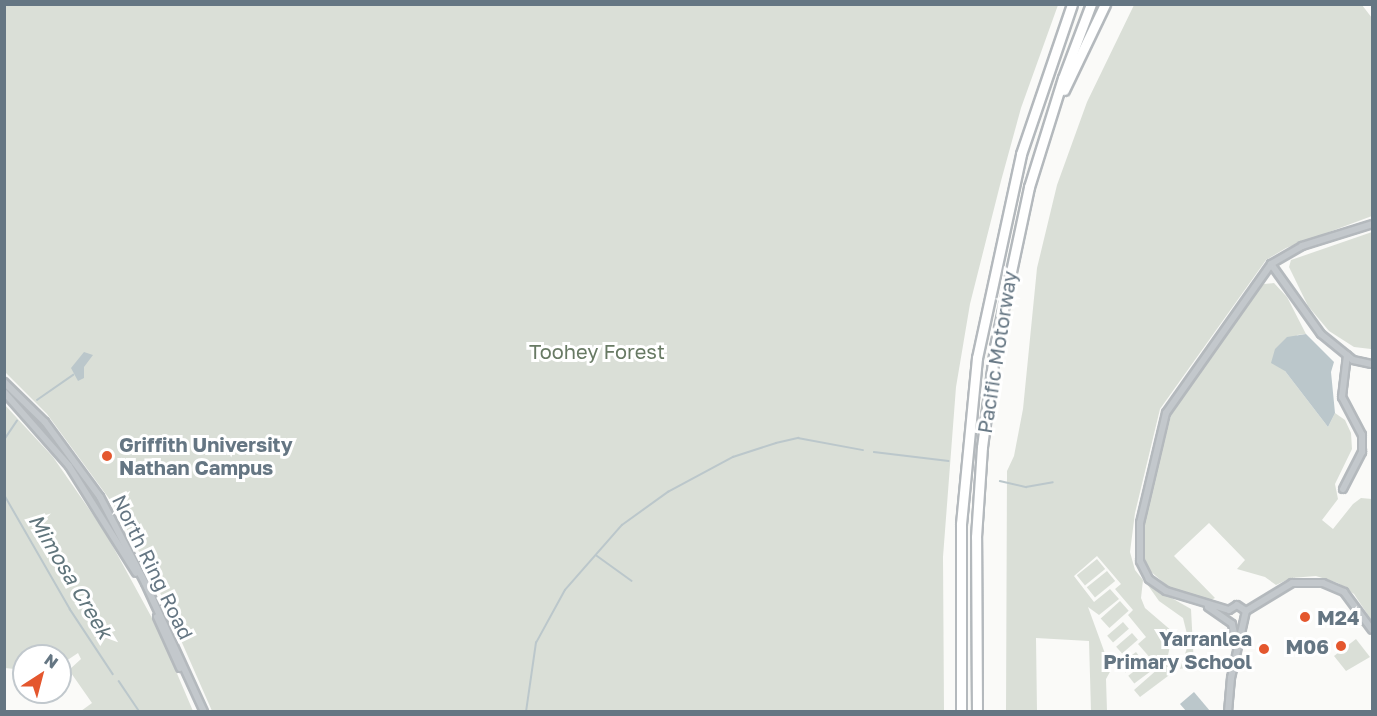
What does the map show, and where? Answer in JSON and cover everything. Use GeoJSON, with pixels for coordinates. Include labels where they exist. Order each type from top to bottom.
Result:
{"type":"FeatureCollection","features":[{"type":"Feature","properties":{"kind":"highway","name":"Pacific Motorway"},"geometry":{"type":"LineString","coordinates":[[961,711],[959,697],[961,524],[976,358],[1022,154],[1072,4]]}},
{"type":"Feature","properties":{"kind":"highway","name":"Pacific Motorway"},"geometry":{"type":"LineString","coordinates":[[977,711],[976,537],[987,397],[1017,233],[1057,99],[1091,4]]}},
{"type":"Feature","properties":{"kind":"highway"},"geometry":{"type":"LineString","coordinates":[[1057,99],[1105,4]]}},
{"type":"Feature","properties":{"kind":"highway"},"geometry":{"type":"LineString","coordinates":[[955,711],[959,697]]}},
{"type":"Feature","properties":{"kind":"street"},"geometry":{"type":"LineString","coordinates":[[1246,610],[1237,605],[1229,610],[1204,604],[1166,591],[1149,579],[1138,552],[1140,523],[1162,424],[1171,403],[1271,264],[1302,246],[1372,224]]}},
{"type":"Feature","properties":{"kind":"street"},"geometry":{"type":"LineString","coordinates":[[1271,264],[1314,326],[1347,355],[1372,364]]}},
{"type":"Feature","properties":{"kind":"street"},"geometry":{"type":"LineString","coordinates":[[1343,489],[1362,452],[1362,435],[1342,397],[1347,355]]}},
{"type":"Feature","properties":{"kind":"street","name":"North Ring Road"},"geometry":{"type":"LineString","coordinates":[[4,382],[62,444],[100,497],[132,556],[202,711]]}},
{"type":"Feature","properties":{"kind":"street","name":"North Ring Road"},"geometry":{"type":"LineString","coordinates":[[4,393],[55,449],[122,546],[202,711]]}},
{"type":"Feature","properties":{"kind":"street"},"geometry":{"type":"LineString","coordinates":[[55,449],[62,444]]}},
{"type":"Feature","properties":{"kind":"street"},"geometry":{"type":"LineString","coordinates":[[1246,610],[1292,583],[1323,582],[1344,592],[1372,630]]}},
{"type":"Feature","properties":{"kind":"street"},"geometry":{"type":"LineString","coordinates":[[1204,604],[1230,622],[1245,622]]}},
{"type":"Feature","properties":{"kind":"street"},"geometry":{"type":"LineString","coordinates":[[1229,610],[1237,650]]}},
{"type":"Feature","properties":{"kind":"street"},"geometry":{"type":"LineString","coordinates":[[1228,711],[1237,650],[1246,610]]}},
{"type":"Feature","properties":{"kind":"green space","name":"Toohey Forest"},"geometry":{"type":"Polygon","coordinates":[[[4,5],[1058,5],[1021,108],[1001,181],[970,304],[956,387],[943,557],[944,711],[212,711],[154,579],[113,504],[47,414],[5,372],[4,5]]]}},
{"type":"Feature","properties":{"kind":"green space"},"geometry":{"type":"Polygon","coordinates":[[[1134,5],[1362,5],[1372,18],[1372,216],[1286,248],[1266,260],[1160,409],[1135,513],[1130,552],[1135,570],[1143,580],[1141,598],[1145,608],[1173,632],[1167,660],[1172,673],[1140,697],[1134,690],[1159,668],[1138,644],[1146,637],[1128,615],[1133,610],[1115,589],[1121,584],[1097,556],[1074,576],[1094,602],[1110,589],[1119,599],[1099,615],[1088,607],[1111,670],[1106,679],[1107,711],[1091,711],[1089,641],[1036,638],[1037,711],[1006,711],[1007,471],[1014,456],[1023,409],[1037,268],[1057,185],[1087,102],[1134,5]]]}},
{"type":"Feature","properties":{"kind":"green space"},"geometry":{"type":"Polygon","coordinates":[[[1372,232],[1371,349],[1354,347],[1329,331],[1308,306],[1289,267],[1291,260],[1372,232]]]}},
{"type":"Feature","properties":{"kind":"green space"},"geometry":{"type":"Polygon","coordinates":[[[1274,283],[1287,297],[1306,334],[1297,335],[1285,371],[1328,427],[1335,413],[1345,420],[1351,433],[1352,449],[1335,484],[1338,499],[1322,520],[1333,529],[1353,504],[1361,498],[1372,499],[1372,621],[1354,594],[1338,583],[1316,576],[1291,578],[1276,585],[1265,577],[1237,569],[1245,560],[1209,523],[1174,556],[1215,598],[1207,602],[1172,590],[1149,570],[1144,556],[1145,519],[1172,411],[1255,292],[1264,284],[1274,283]]]}},
{"type":"Feature","properties":{"kind":"green space"},"geometry":{"type":"Polygon","coordinates":[[[4,404],[53,457],[105,532],[158,629],[193,711],[81,711],[92,703],[72,674],[72,667],[81,659],[78,653],[72,657],[72,644],[12,644],[12,669],[5,668],[4,404]]]}},
{"type":"Feature","properties":{"kind":"green space"},"geometry":{"type":"Polygon","coordinates":[[[1097,559],[1105,569],[1085,585],[1077,575],[1097,559]]]}},
{"type":"Feature","properties":{"kind":"green space"},"geometry":{"type":"Polygon","coordinates":[[[1107,571],[1115,581],[1095,597],[1087,587],[1107,571]]]}},
{"type":"Feature","properties":{"kind":"green space"},"geometry":{"type":"Polygon","coordinates":[[[1147,584],[1191,609],[1194,666],[1180,669],[1189,642],[1183,618],[1159,601],[1147,584]]]}},
{"type":"Feature","properties":{"kind":"green space"},"geometry":{"type":"Polygon","coordinates":[[[1120,601],[1129,611],[1109,628],[1101,618],[1120,601]]]}},
{"type":"Feature","properties":{"kind":"green space"},"geometry":{"type":"Polygon","coordinates":[[[1123,622],[1129,629],[1113,643],[1107,636],[1123,622]]]}},
{"type":"Feature","properties":{"kind":"green space"},"geometry":{"type":"Polygon","coordinates":[[[1132,633],[1138,640],[1122,654],[1116,647],[1132,633]]]}},
{"type":"Feature","properties":{"kind":"green space"},"geometry":{"type":"Polygon","coordinates":[[[1356,639],[1370,657],[1346,671],[1334,656],[1356,639]]]}},
{"type":"Feature","properties":{"kind":"green space"},"geometry":{"type":"Polygon","coordinates":[[[1136,652],[1142,660],[1125,673],[1119,665],[1136,652]]]}},
{"type":"Feature","properties":{"kind":"green space"},"geometry":{"type":"Polygon","coordinates":[[[1145,663],[1151,671],[1134,684],[1128,676],[1145,663]]]}},
{"type":"Feature","properties":{"kind":"shaded area"},"geometry":{"type":"Polygon","coordinates":[[[1306,334],[1334,362],[1331,372],[1335,413],[1328,427],[1285,371],[1271,363],[1275,349],[1287,337],[1306,334]]]}},
{"type":"Feature","properties":{"kind":"shaded area"},"geometry":{"type":"Polygon","coordinates":[[[84,352],[93,355],[84,367],[84,378],[78,381],[71,368],[84,352]]]}},
{"type":"Feature","properties":{"kind":"shaded area"},"geometry":{"type":"Polygon","coordinates":[[[1194,692],[1210,711],[1186,711],[1180,704],[1194,692]]]}},
{"type":"Feature","properties":{"kind":"waterway","name":"Mimosa Creek"},"geometry":{"type":"LineString","coordinates":[[37,400],[73,375]]}},
{"type":"Feature","properties":{"kind":"waterway","name":"Mimosa Creek"},"geometry":{"type":"LineString","coordinates":[[4,440],[17,421]]}},
{"type":"Feature","properties":{"kind":"waterway"},"geometry":{"type":"LineString","coordinates":[[526,712],[536,643],[565,590],[622,525],[668,492],[733,457],[776,443],[798,438],[863,450]]}},
{"type":"Feature","properties":{"kind":"waterway"},"geometry":{"type":"LineString","coordinates":[[874,452],[948,461]]}},
{"type":"Feature","properties":{"kind":"waterway"},"geometry":{"type":"LineString","coordinates":[[1000,481],[1026,487],[1053,482]]}},
{"type":"Feature","properties":{"kind":"waterway","name":"Mimosa Creek"},"geometry":{"type":"LineString","coordinates":[[4,494],[70,609],[113,674]]}},
{"type":"Feature","properties":{"kind":"waterway"},"geometry":{"type":"LineString","coordinates":[[596,555],[632,581]]}},
{"type":"Feature","properties":{"kind":"waterway","name":"Mimosa Creek"},"geometry":{"type":"LineString","coordinates":[[119,681],[140,712]]}},
{"type":"Feature","properties":{"kind":"place","name":"Griffith University Nathan Campus"},"geometry":{"type":"Point","coordinates":[107,456]}},
{"type":"Feature","properties":{"kind":"place","name":"M24"},"geometry":{"type":"Point","coordinates":[1305,617]}},
{"type":"Feature","properties":{"kind":"place","name":"M06"},"geometry":{"type":"Point","coordinates":[1341,646]}},
{"type":"Feature","properties":{"kind":"place","name":"Yarranlea Primary School"},"geometry":{"type":"Point","coordinates":[1264,649]}}]}
